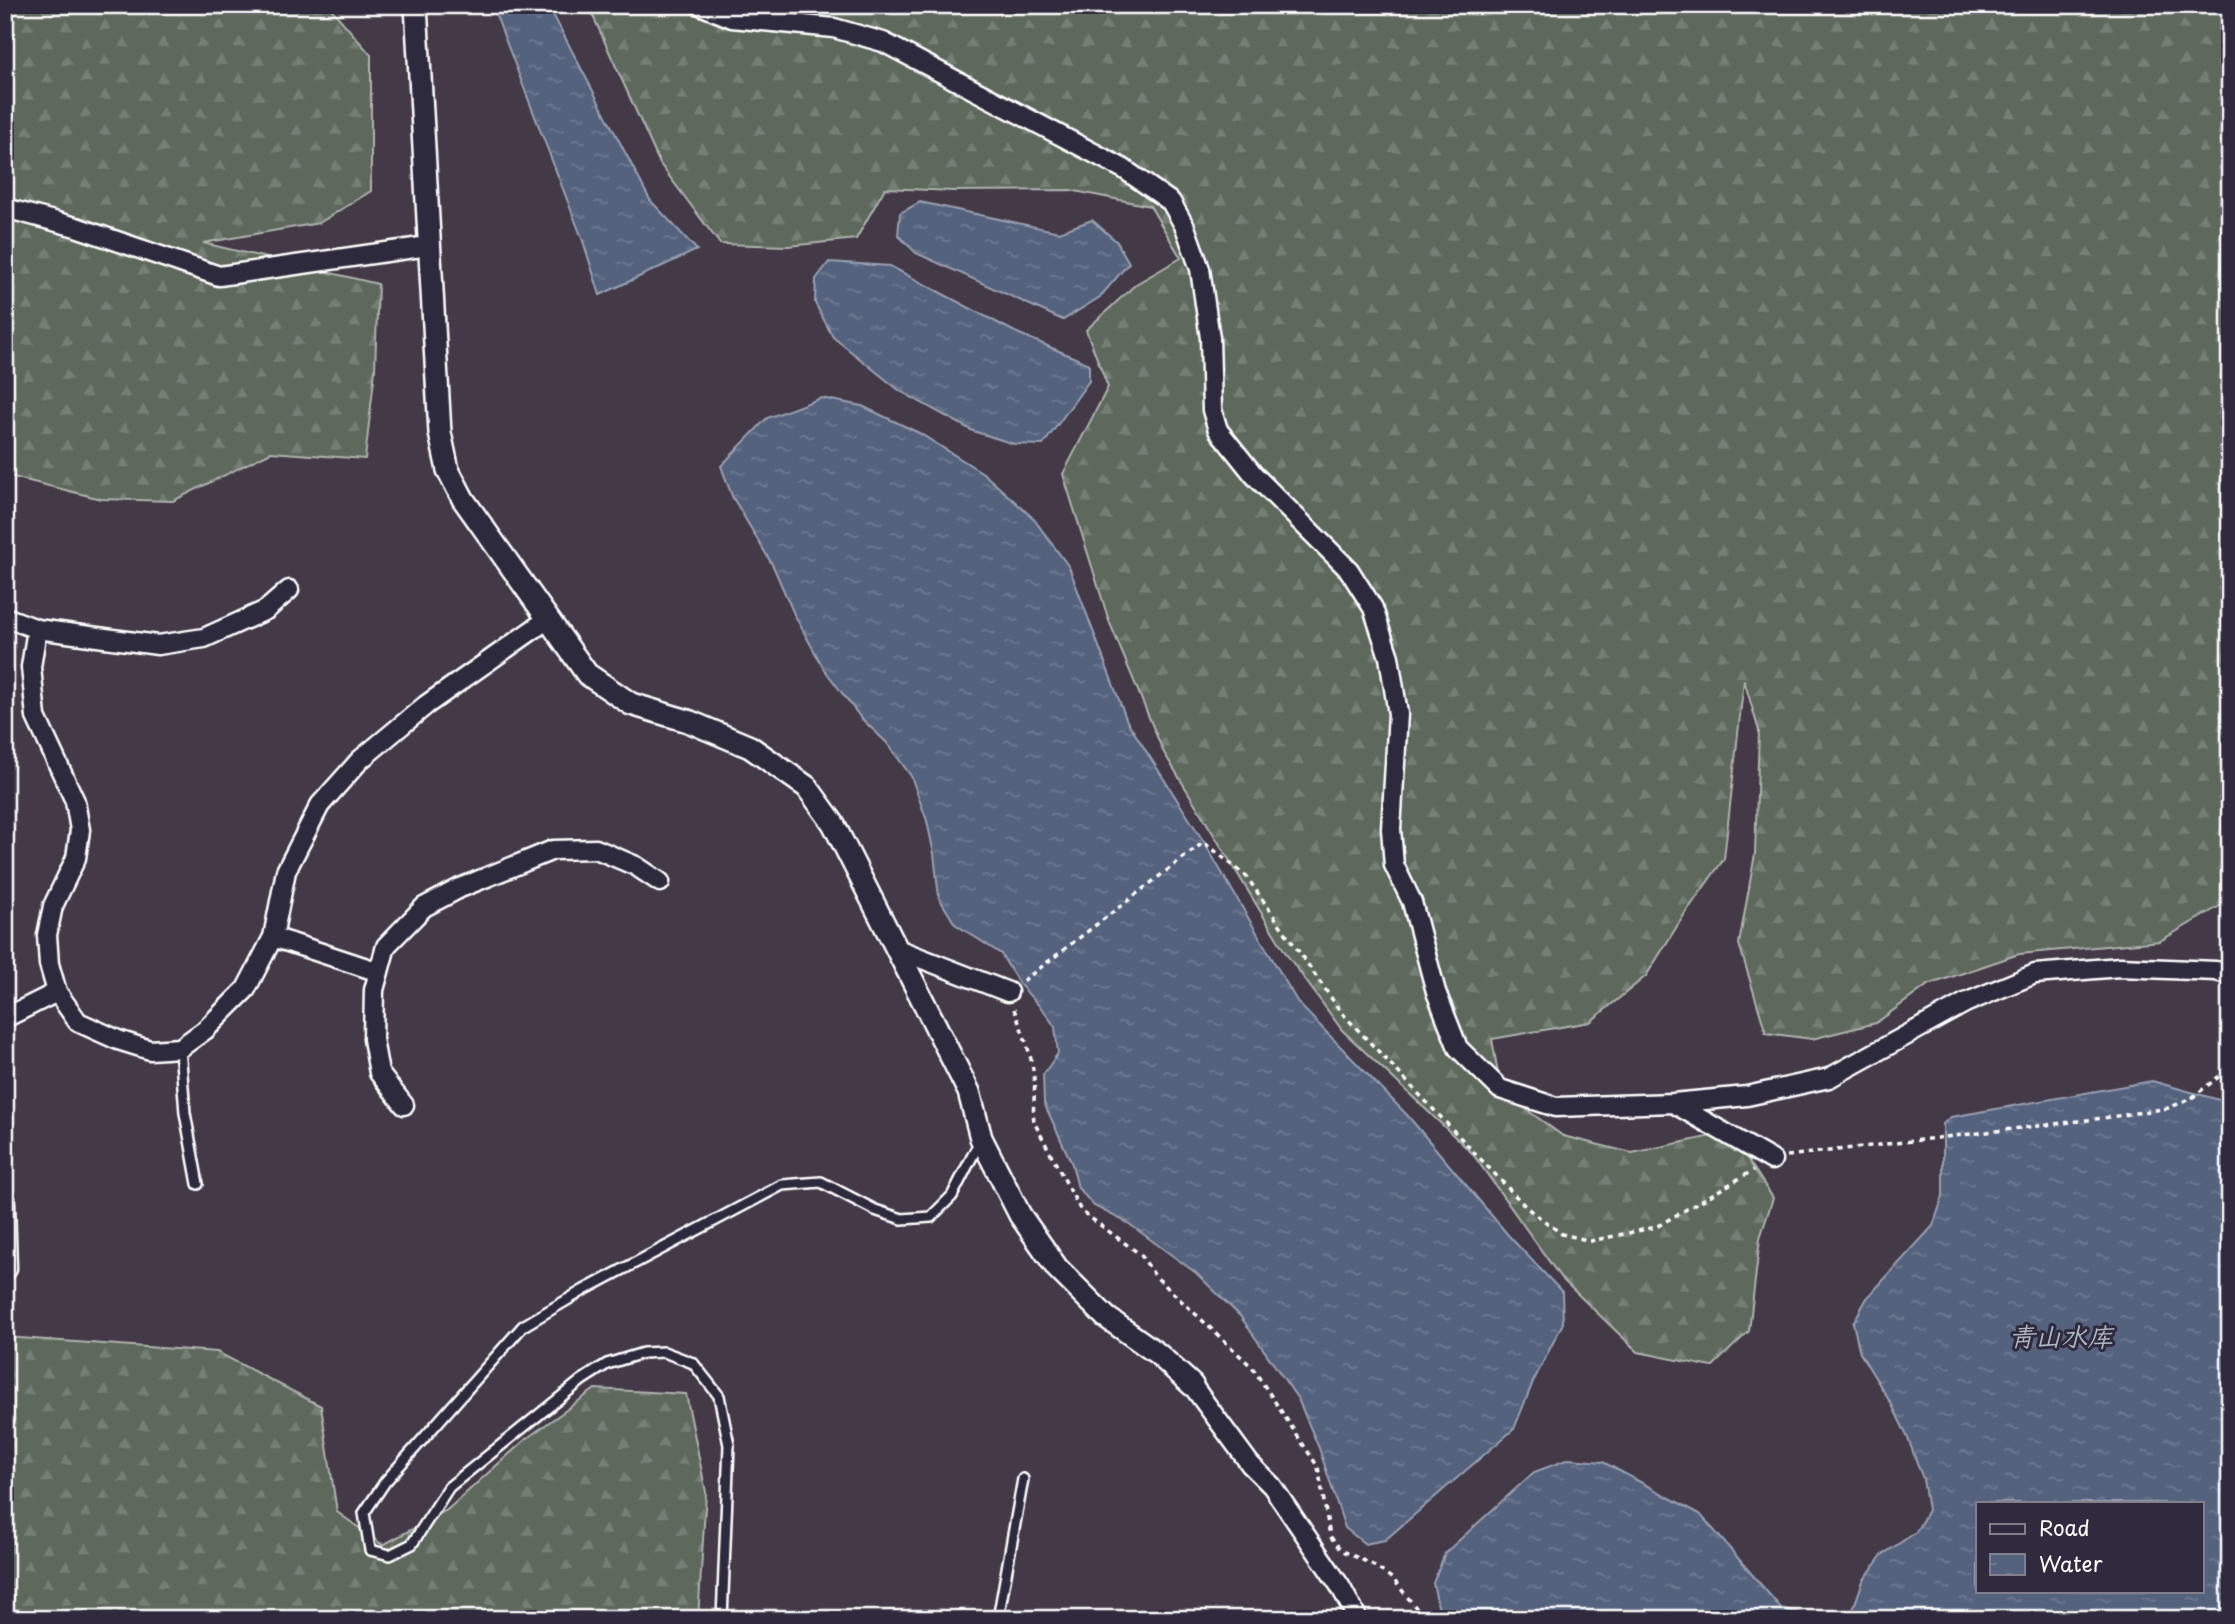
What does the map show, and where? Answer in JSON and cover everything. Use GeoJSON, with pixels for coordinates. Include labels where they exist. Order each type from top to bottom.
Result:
{"type":"FeatureCollection","features":[{"type":"Feature","properties":{"kind":"street"},"geometry":{"type":"LineString","coordinates":[[416,5],[440,433],[448,470],[463,499],[587,674],[631,704],[688,721],[750,747],[807,787],[833,823],[969,1092],[981,1138],[1020,1215],[1057,1268],[1106,1317],[1158,1354],[1192,1385],[1250,1464],[1272,1486],[1340,1586],[1358,1619]]}},
{"type":"Feature","properties":{"kind":"street"},"geometry":{"type":"LineString","coordinates":[[700,5],[732,18],[834,28],[883,42],[1124,169],[1171,202],[1185,227],[1200,269],[1210,338],[1212,411],[1218,430],[1254,475],[1349,570],[1373,608],[1389,657],[1398,714],[1391,829],[1394,865],[1412,902],[1436,992],[1458,1048],[1500,1089],[1556,1107],[1673,1103],[1747,1096],[1829,1079],[1965,1003],[2035,974],[2120,967],[2216,971],[2230,975]]}},
{"type":"Feature","properties":{"kind":"street"},"geometry":{"type":"LineString","coordinates":[[5,208],[76,227],[219,276],[428,246]]}},
{"type":"Feature","properties":{"kind":"street"},"geometry":{"type":"LineString","coordinates":[[5,617],[37,629],[159,645],[204,638],[266,610],[289,590]]}},
{"type":"Feature","properties":{"kind":"street"},"geometry":{"type":"LineString","coordinates":[[37,629],[31,667],[36,717],[75,801],[80,830],[76,858],[53,906],[47,936],[49,964],[57,992],[78,1022],[118,1040],[150,1050],[180,1048],[205,1030],[246,989],[273,937],[286,871],[320,805],[360,760],[426,705],[548,620]]}},
{"type":"Feature","properties":{"kind":"street"},"geometry":{"type":"LineString","coordinates":[[404,1105],[379,1073],[373,1038],[374,990],[386,946],[424,906],[460,888],[553,850],[596,849],[636,866],[660,882]]}},
{"type":"Feature","properties":{"kind":"street"},"geometry":{"type":"LineString","coordinates":[[273,937],[379,972]]}},
{"type":"Feature","properties":{"kind":"street"},"geometry":{"type":"LineString","coordinates":[[897,949],[1009,992]]}},
{"type":"Feature","properties":{"kind":"street"},"geometry":{"type":"LineString","coordinates":[[5,1018],[57,992]]}},
{"type":"Feature","properties":{"kind":"street"},"geometry":{"type":"LineString","coordinates":[[1673,1103],[1772,1160]]}},
{"type":"Feature","properties":{"kind":"street"},"geometry":{"type":"LineString","coordinates":[[5,1202],[7,1269]]}},
{"type":"Feature","properties":{"kind":"lane"},"geometry":{"type":"LineString","coordinates":[[180,1048],[185,1113],[198,1184]]}},
{"type":"Feature","properties":{"kind":"lane"},"geometry":{"type":"LineString","coordinates":[[722,1619],[729,1445],[719,1396],[693,1363],[664,1352],[643,1353],[607,1364],[582,1380],[449,1487],[412,1544],[390,1555],[370,1550],[364,1513],[385,1482],[523,1326],[584,1290],[782,1185],[821,1182],[875,1210],[902,1219],[931,1217],[952,1196],[981,1138]]}},
{"type":"Feature","properties":{"kind":"lane"},"geometry":{"type":"LineString","coordinates":[[998,1619],[1023,1479]]}},
{"type":"Feature","properties":{"kind":"path"},"geometry":{"type":"LineString","coordinates":[[1425,1619],[1393,1579],[1371,1564],[1341,1550],[1330,1536],[1318,1467],[1252,1367],[1155,1276],[1140,1255],[1081,1211],[1034,1122],[1032,1106],[1035,1081],[1032,1061],[1009,992],[1204,842],[1246,876],[1341,1012],[1527,1208],[1562,1234],[1591,1241],[1656,1227],[1772,1160],[1796,1154],[2169,1108],[2193,1097],[2230,1068]]}},
{"type":"Feature","properties":{"kind":"green space"},"geometry":{"type":"Polygon","coordinates":[[[5,5],[328,5],[371,55],[371,191],[319,223],[203,243],[378,284],[375,370],[365,459],[271,452],[173,501],[101,499],[5,475],[5,5]]]}},
{"type":"Feature","properties":{"kind":"green space"},"geometry":{"type":"Polygon","coordinates":[[[588,5],[2230,5],[2230,900],[2160,941],[2019,954],[1928,985],[1876,1023],[1812,1039],[1766,1033],[1739,944],[1755,854],[1759,731],[1744,680],[1724,859],[1684,915],[1646,976],[1590,1022],[1492,1039],[1501,1091],[1563,1136],[1632,1153],[1730,1132],[1773,1198],[1760,1238],[1749,1331],[1712,1367],[1638,1352],[1561,1278],[1472,1153],[1342,1030],[1287,955],[1163,751],[1109,621],[1063,474],[1108,387],[1086,330],[1136,284],[1181,258],[1150,206],[1070,190],[953,191],[885,188],[856,239],[788,246],[720,244],[660,164],[588,5]]]}},
{"type":"Feature","properties":{"kind":"green space"},"geometry":{"type":"Polygon","coordinates":[[[5,1337],[217,1352],[321,1406],[337,1512],[383,1545],[447,1510],[526,1439],[595,1389],[686,1394],[706,1492],[698,1619],[5,1619],[5,1337]]]}},
{"type":"Feature","properties":{"kind":"water"},"geometry":{"type":"Polygon","coordinates":[[[492,5],[548,5],[650,200],[697,250],[600,295],[583,241],[492,5]]]}},
{"type":"Feature","properties":{"kind":"water"},"geometry":{"type":"Polygon","coordinates":[[[920,202],[1059,232],[1092,220],[1117,242],[1129,263],[1100,297],[1063,320],[916,253],[898,235],[900,213],[920,202]]]}},
{"type":"Feature","properties":{"kind":"water"},"geometry":{"type":"Polygon","coordinates":[[[829,262],[890,266],[1015,332],[1089,364],[1089,381],[1043,445],[1014,444],[973,431],[900,391],[833,337],[815,303],[816,279],[829,262]]]}},
{"type":"Feature","properties":{"kind":"water"},"geometry":{"type":"Polygon","coordinates":[[[821,398],[862,406],[919,433],[983,473],[1033,518],[1069,567],[1127,721],[1204,842],[1298,1003],[1408,1116],[1509,1236],[1562,1292],[1563,1323],[1533,1382],[1514,1429],[1385,1540],[1365,1544],[1345,1528],[1319,1448],[1298,1399],[1240,1316],[1196,1273],[1128,1223],[1094,1206],[1078,1188],[1072,1164],[1044,1103],[1043,1075],[1058,1053],[1055,1027],[1019,984],[1001,954],[955,924],[939,898],[927,821],[911,776],[887,743],[861,718],[824,669],[794,614],[773,566],[732,496],[721,466],[767,418],[821,398]]]}},
{"type":"Feature","properties":{"kind":"water","name":"青山水库"},"geometry":{"type":"Polygon","coordinates":[[[2152,1081],[2230,1103],[2230,1619],[1824,1619],[1851,1615],[1863,1581],[1882,1555],[1916,1532],[1928,1510],[1923,1479],[1907,1436],[1892,1405],[1860,1353],[1853,1323],[1867,1298],[1933,1226],[1943,1196],[1943,1124],[1951,1117],[2152,1081]]]}},
{"type":"Feature","properties":{"kind":"water"},"geometry":{"type":"Polygon","coordinates":[[[1569,1459],[1603,1462],[1700,1514],[1781,1608],[1824,1619],[1446,1619],[1438,1606],[1433,1583],[1445,1553],[1534,1472],[1569,1459]]]}}]}
